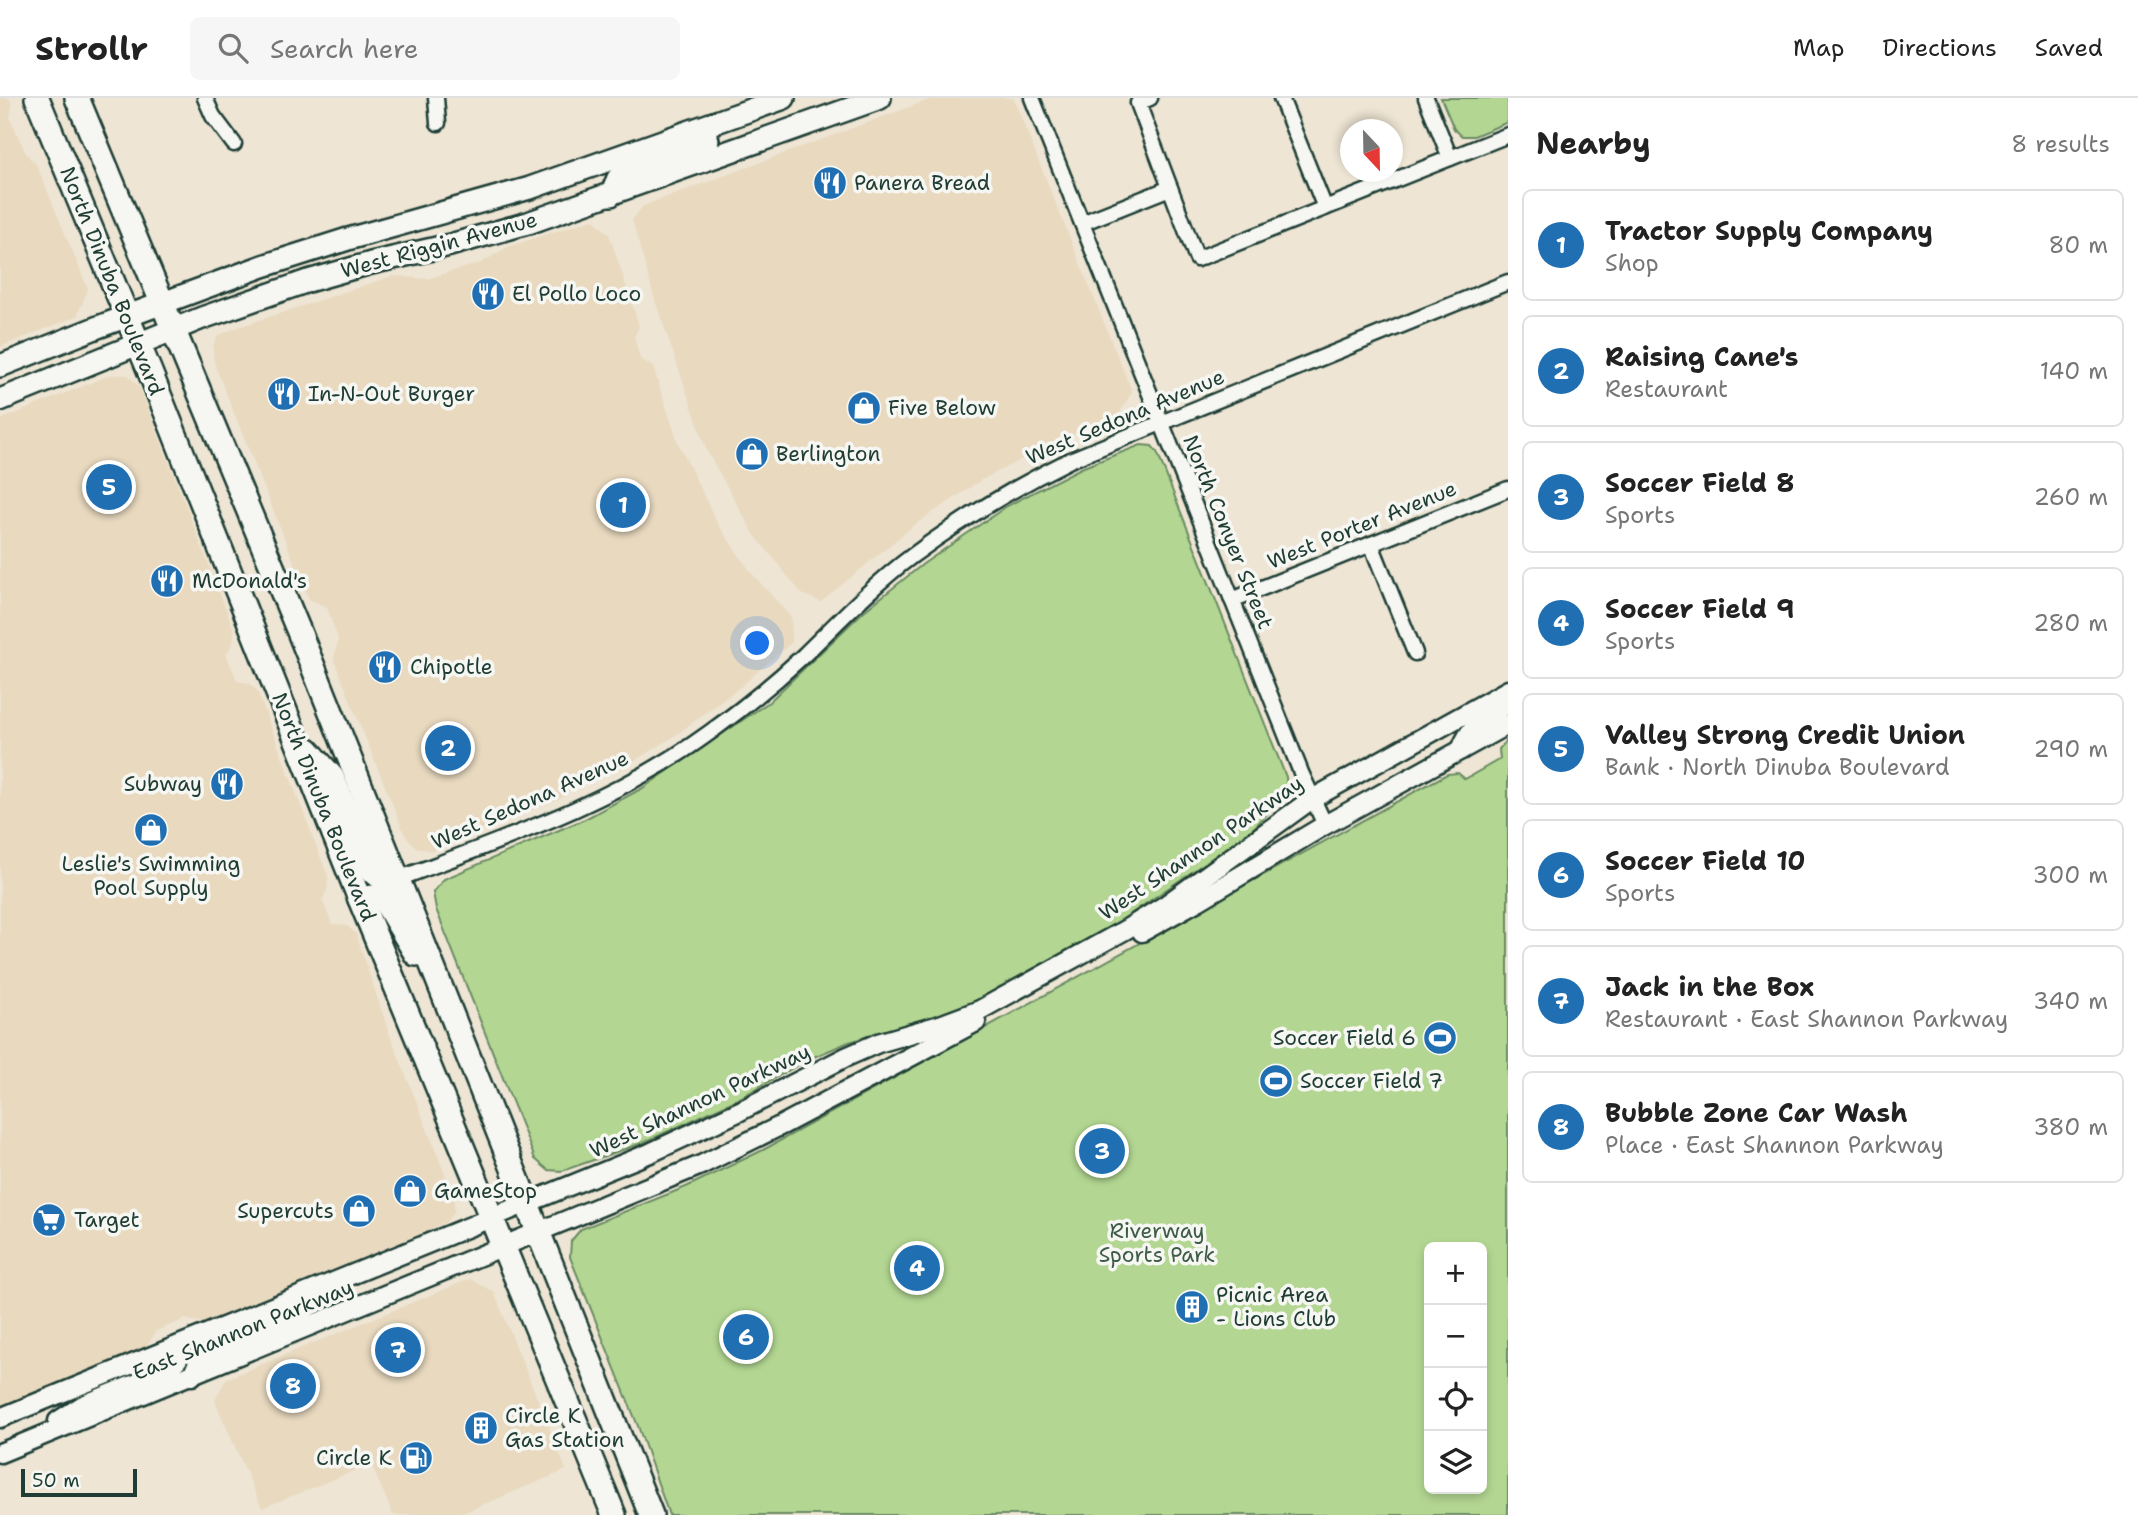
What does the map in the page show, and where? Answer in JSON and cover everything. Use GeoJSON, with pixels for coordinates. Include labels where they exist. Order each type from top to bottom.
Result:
{"type":"FeatureCollection","features":[{"type":"Feature","properties":{"kind":"main road","name":"North Dinuba Boulevard"},"geometry":{"type":"LineString","coordinates":[[37,98],[360,899],[614,1515]]}},
{"type":"Feature","properties":{"kind":"main road","name":"North Dinuba Boulevard"},"geometry":{"type":"LineString","coordinates":[[77,98],[300,634],[652,1515]]}},
{"type":"Feature","properties":{"kind":"main road","name":"West Riggin Avenue"},"geometry":{"type":"LineString","coordinates":[[0,366],[162,303],[326,246],[530,188],[784,98]]}},
{"type":"Feature","properties":{"kind":"main road","name":"West Riggin Avenue"},"geometry":{"type":"LineString","coordinates":[[0,400],[173,330],[324,276],[496,233],[611,195],[880,98]]}},
{"type":"Feature","properties":{"kind":"main road"},"geometry":{"type":"LineString","coordinates":[[611,195],[616,182],[623,174],[711,139],[749,111]]}},
{"type":"Feature","properties":{"kind":"main road"},"geometry":{"type":"LineString","coordinates":[[296,738],[332,777],[372,869],[379,877],[389,881],[398,879]]}},
{"type":"Feature","properties":{"kind":"main road"},"geometry":{"type":"LineString","coordinates":[[360,899],[374,897],[384,900],[454,1017]]}},
{"type":"Feature","properties":{"kind":"main road"},"geometry":{"type":"LineString","coordinates":[[590,1460],[622,1501],[628,1515]]}},
{"type":"Feature","properties":{"kind":"street"},"geometry":{"type":"LineString","coordinates":[[205,98],[213,116],[234,144]]}},
{"type":"Feature","properties":{"kind":"street"},"geometry":{"type":"LineString","coordinates":[[436,98],[438,123]]}},
{"type":"Feature","properties":{"kind":"street","name":"North Conyer Street"},"geometry":{"type":"LineString","coordinates":[[1032,98],[1312,799],[1325,825]]}},
{"type":"Feature","properties":{"kind":"street"},"geometry":{"type":"LineString","coordinates":[[1281,98],[1325,208]]}},
{"type":"Feature","properties":{"kind":"street"},"geometry":{"type":"LineString","coordinates":[[1426,98],[1450,158]]}},
{"type":"Feature","properties":{"kind":"street"},"geometry":{"type":"LineString","coordinates":[[1144,101],[1170,188],[1197,258],[1508,135]]}},
{"type":"Feature","properties":{"kind":"street"},"geometry":{"type":"LineString","coordinates":[[1082,223],[1170,188]]}},
{"type":"Feature","properties":{"kind":"street","name":"West Sedona Avenue"},"geometry":{"type":"LineString","coordinates":[[398,879],[526,830],[598,798],[654,768],[709,733],[757,695],[922,550],[997,499],[1035,478],[1070,460],[1508,282]]}},
{"type":"Feature","properties":{"kind":"street","name":"West Porter Avenue"},"geometry":{"type":"LineString","coordinates":[[1232,600],[1508,489]]}},
{"type":"Feature","properties":{"kind":"street"},"geometry":{"type":"LineString","coordinates":[[1371,544],[1415,653]]}},
{"type":"Feature","properties":{"kind":"street","name":"West Shannon Parkway"},"geometry":{"type":"LineString","coordinates":[[491,1218],[702,1130],[878,1043],[980,1010],[1164,906],[1312,799],[1508,690]]}},
{"type":"Feature","properties":{"kind":"street"},"geometry":{"type":"LineString","coordinates":[[1461,750],[1467,733],[1475,725],[1508,705]]}},
{"type":"Feature","properties":{"kind":"street","name":"West Shannon Parkway"},"geometry":{"type":"LineString","coordinates":[[502,1246],[701,1165],[782,1125],[1198,901],[1325,825],[1508,724]]}},
{"type":"Feature","properties":{"kind":"street","name":"East Shannon Parkway"},"geometry":{"type":"LineString","coordinates":[[0,1418],[491,1218]]}},
{"type":"Feature","properties":{"kind":"street","name":"East Shannon Parkway"},"geometry":{"type":"LineString","coordinates":[[0,1453],[502,1246]]}},
{"type":"Feature","properties":{"kind":"street"},"geometry":{"type":"LineString","coordinates":[[191,1376],[199,1360],[218,1348],[287,1320],[323,1299],[358,1273]]}},
{"type":"Feature","properties":{"kind":"street"},"geometry":{"type":"LineString","coordinates":[[32,1440],[83,1405],[167,1371],[178,1359],[181,1345]]}},
{"type":"Feature","properties":{"kind":"shaded area"},"geometry":{"type":"Polygon","coordinates":[[[0,98],[9,98],[12,104],[10,118],[26,154],[36,164],[88,289],[77,316],[0,347],[0,98]]]}},
{"type":"Feature","properties":{"kind":"shaded area"},"geometry":{"type":"Polygon","coordinates":[[[934,98],[1013,98],[1132,392],[1117,417],[1055,442],[981,480],[914,525],[821,602],[802,594],[754,534],[707,451],[655,300],[632,220],[643,206],[934,98]]]}},
{"type":"Feature","properties":{"kind":"shaded area"},"geometry":{"type":"Polygon","coordinates":[[[593,219],[609,234],[639,326],[634,337],[640,359],[653,367],[678,443],[717,523],[752,574],[791,617],[792,642],[740,687],[676,735],[621,769],[607,767],[573,786],[563,797],[432,851],[416,847],[405,835],[334,660],[338,639],[327,607],[309,599],[216,368],[213,346],[218,336],[233,329],[393,276],[426,279],[481,263],[508,247],[593,219]]]}},
{"type":"Feature","properties":{"kind":"shaded area"},"geometry":{"type":"Polygon","coordinates":[[[110,375],[128,375],[140,388],[234,630],[233,643],[226,654],[237,681],[249,683],[257,691],[328,877],[327,890],[322,900],[332,924],[347,926],[356,934],[388,1030],[454,1197],[454,1212],[445,1223],[204,1323],[185,1319],[156,1331],[147,1346],[0,1407],[0,420],[110,375]]]}},
{"type":"Feature","properties":{"kind":"shaded area"},"geometry":{"type":"Polygon","coordinates":[[[470,1279],[494,1292],[566,1470],[458,1515],[393,1515],[371,1464],[262,1508],[215,1401],[226,1379],[470,1279]]]}},
{"type":"Feature","properties":{"kind":"green space"},"geometry":{"type":"Polygon","coordinates":[[[1441,98],[1508,98],[1508,122],[1474,136],[1462,136],[1454,129],[1441,98]]]}},
{"type":"Feature","properties":{"kind":"green space"},"geometry":{"type":"Polygon","coordinates":[[[1141,445],[1152,446],[1157,452],[1286,777],[1287,793],[1249,833],[1123,919],[957,1011],[849,1042],[809,1059],[736,1100],[645,1142],[562,1171],[548,1170],[535,1159],[436,909],[433,892],[444,879],[585,819],[643,788],[769,702],[864,611],[923,564],[1007,506],[1081,468],[1141,445]]]}},
{"type":"Feature","properties":{"kind":"green space","name":"Riverway Sports Park"},"geometry":{"type":"Polygon","coordinates":[[[1508,739],[1508,1515],[669,1515],[638,1426],[570,1257],[571,1241],[581,1229],[686,1187],[763,1150],[1447,774],[1458,773],[1465,779],[1500,759],[1499,749],[1508,739]]]}},
{"type":"Feature","properties":{"kind":"place","name":"Panera Bread"},"geometry":{"type":"Point","coordinates":[830,183]}},
{"type":"Feature","properties":{"kind":"place","name":"El Pollo Loco"},"geometry":{"type":"Point","coordinates":[488,294]}},
{"type":"Feature","properties":{"kind":"place","name":"In-N-Out Burger"},"geometry":{"type":"Point","coordinates":[284,394]}},
{"type":"Feature","properties":{"kind":"place","name":"Five Below"},"geometry":{"type":"Point","coordinates":[864,408]}},
{"type":"Feature","properties":{"kind":"place","name":"Berlington"},"geometry":{"type":"Point","coordinates":[752,454]}},
{"type":"Feature","properties":{"kind":"place","name":"Valley Strong Credit Union"},"geometry":{"type":"Point","coordinates":[109,487]}},
{"type":"Feature","properties":{"kind":"place","name":"Tractor Supply Company"},"geometry":{"type":"Point","coordinates":[623,505]}},
{"type":"Feature","properties":{"kind":"place","name":"McDonald's"},"geometry":{"type":"Point","coordinates":[167,581]}},
{"type":"Feature","properties":{"kind":"place","name":"Chipotle"},"geometry":{"type":"Point","coordinates":[385,667]}},
{"type":"Feature","properties":{"kind":"place","name":"Raising Cane's"},"geometry":{"type":"Point","coordinates":[448,748]}},
{"type":"Feature","properties":{"kind":"place","name":"Subway"},"geometry":{"type":"Point","coordinates":[227,784]}},
{"type":"Feature","properties":{"kind":"place","name":"Leslie's Swimming Pool Supply"},"geometry":{"type":"Point","coordinates":[151,830]}},
{"type":"Feature","properties":{"kind":"place","name":"Soccer Field 6"},"geometry":{"type":"Point","coordinates":[1440,1038]}},
{"type":"Feature","properties":{"kind":"place","name":"Soccer Field 7"},"geometry":{"type":"Point","coordinates":[1276,1081]}},
{"type":"Feature","properties":{"kind":"place","name":"Soccer Field 8"},"geometry":{"type":"Point","coordinates":[1102,1151]}},
{"type":"Feature","properties":{"kind":"place","name":"GameStop"},"geometry":{"type":"Point","coordinates":[410,1191]}},
{"type":"Feature","properties":{"kind":"place","name":"Supercuts"},"geometry":{"type":"Point","coordinates":[359,1211]}},
{"type":"Feature","properties":{"kind":"place","name":"Target"},"geometry":{"type":"Point","coordinates":[49,1220]}},
{"type":"Feature","properties":{"kind":"place","name":"Soccer Field 9"},"geometry":{"type":"Point","coordinates":[917,1268]}},
{"type":"Feature","properties":{"kind":"place","name":"Picnic Area - Lions Club"},"geometry":{"type":"Point","coordinates":[1192,1307]}},
{"type":"Feature","properties":{"kind":"place","name":"Soccer Field 10"},"geometry":{"type":"Point","coordinates":[746,1337]}},
{"type":"Feature","properties":{"kind":"place","name":"Jack in the Box"},"geometry":{"type":"Point","coordinates":[398,1350]}},
{"type":"Feature","properties":{"kind":"place","name":"Bubble Zone Car Wash"},"geometry":{"type":"Point","coordinates":[293,1386]}},
{"type":"Feature","properties":{"kind":"place","name":"Circle K Gas Station"},"geometry":{"type":"Point","coordinates":[481,1428]}},
{"type":"Feature","properties":{"kind":"place","name":"Circle K"},"geometry":{"type":"Point","coordinates":[416,1458]}}]}
